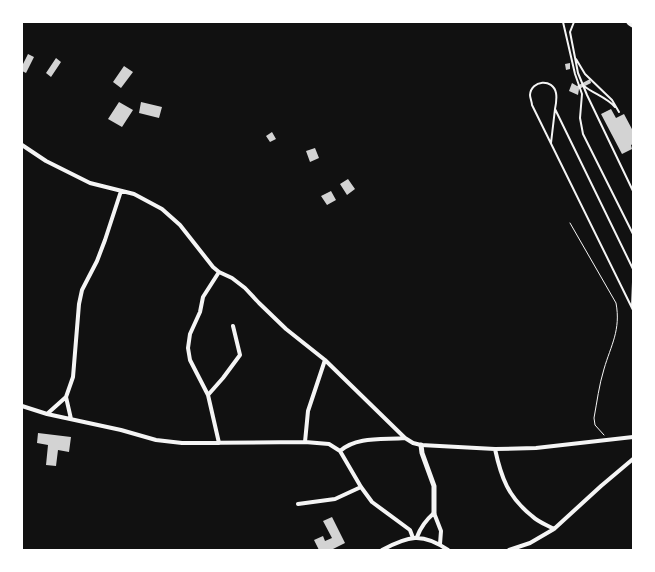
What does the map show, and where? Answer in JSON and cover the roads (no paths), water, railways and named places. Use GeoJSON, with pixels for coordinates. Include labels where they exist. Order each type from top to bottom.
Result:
{"type":"FeatureCollection","features":[{"type":"Feature","properties":{"kind":"street"},"geometry":{"type":"LineString","coordinates":[[22,145],[46,161],[90,183],[134,194],[162,209],[180,225],[213,267],[236,281],[286,329],[325,360],[405,438],[413,443],[421,445],[536,448],[633,437]]}},
{"type":"Feature","properties":{"kind":"street"},"geometry":{"type":"LineString","coordinates":[[47,414],[66,397],[73,377],[79,304],[82,290],[102,247],[121,191]]}},
{"type":"Feature","properties":{"kind":"street"},"geometry":{"type":"LineString","coordinates":[[219,272],[203,297],[200,312],[190,334],[188,348],[190,360],[208,396],[219,443]]}},
{"type":"Feature","properties":{"kind":"street"},"geometry":{"type":"LineString","coordinates":[[208,396],[240,355],[233,326]]}},
{"type":"Feature","properties":{"kind":"street"},"geometry":{"type":"LineString","coordinates":[[305,442],[308,411],[325,360]]}},
{"type":"Feature","properties":{"kind":"street"},"geometry":{"type":"LineString","coordinates":[[66,397],[71,419]]}},
{"type":"Feature","properties":{"kind":"street"},"geometry":{"type":"LineString","coordinates":[[22,406],[47,414],[121,430],[156,440],[219,443],[305,442],[329,444],[340,451],[361,487],[372,502],[410,530],[415,537]]}},
{"type":"Feature","properties":{"kind":"street"},"geometry":{"type":"LineString","coordinates":[[340,451],[347,445],[360,441],[405,438]]}},
{"type":"Feature","properties":{"kind":"street"},"geometry":{"type":"LineString","coordinates":[[421,445],[422,453],[434,486],[434,513],[441,531],[440,544]]}},
{"type":"Feature","properties":{"kind":"street"},"geometry":{"type":"LineString","coordinates":[[495,448],[500,471],[506,487],[532,517],[554,529]]}},
{"type":"Feature","properties":{"kind":"street"},"geometry":{"type":"LineString","coordinates":[[509,550],[530,543],[554,529],[633,459]]}},
{"type":"Feature","properties":{"kind":"street"},"geometry":{"type":"LineString","coordinates":[[298,504],[335,499],[361,487]]}},
{"type":"Feature","properties":{"kind":"street"},"geometry":{"type":"LineString","coordinates":[[415,537],[427,519],[434,513]]}},
{"type":"Feature","properties":{"kind":"street"},"geometry":{"type":"LineString","coordinates":[[382,550],[415,537],[424,538],[440,544],[448,550]]}},
{"type":"Feature","properties":{"kind":"lane"},"geometry":{"type":"LineString","coordinates":[[563,22],[575,74],[633,191]]}},
{"type":"Feature","properties":{"kind":"lane"},"geometry":{"type":"LineString","coordinates":[[574,22],[570,32],[578,73],[586,96]]}},
{"type":"Feature","properties":{"kind":"lane"},"geometry":{"type":"LineString","coordinates":[[575,57],[586,74],[612,100],[620,116]]}},
{"type":"Feature","properties":{"kind":"lane"},"geometry":{"type":"LineString","coordinates":[[551,144],[556,92],[548,83],[541,82],[532,89],[530,96],[532,105],[551,144],[632,307],[633,310]]}},
{"type":"Feature","properties":{"kind":"lane"},"geometry":{"type":"LineString","coordinates":[[583,85],[605,98],[619,112]]}},
{"type":"Feature","properties":{"kind":"lane"},"geometry":{"type":"LineString","coordinates":[[580,86],[582,102],[580,118],[583,134],[633,234]]}},
{"type":"Feature","properties":{"kind":"lane"},"geometry":{"type":"LineString","coordinates":[[555,109],[633,269]]}},
{"type":"Feature","properties":{"kind":"lane"},"geometry":{"type":"LineString","coordinates":[[632,307],[633,282]]}}]}
